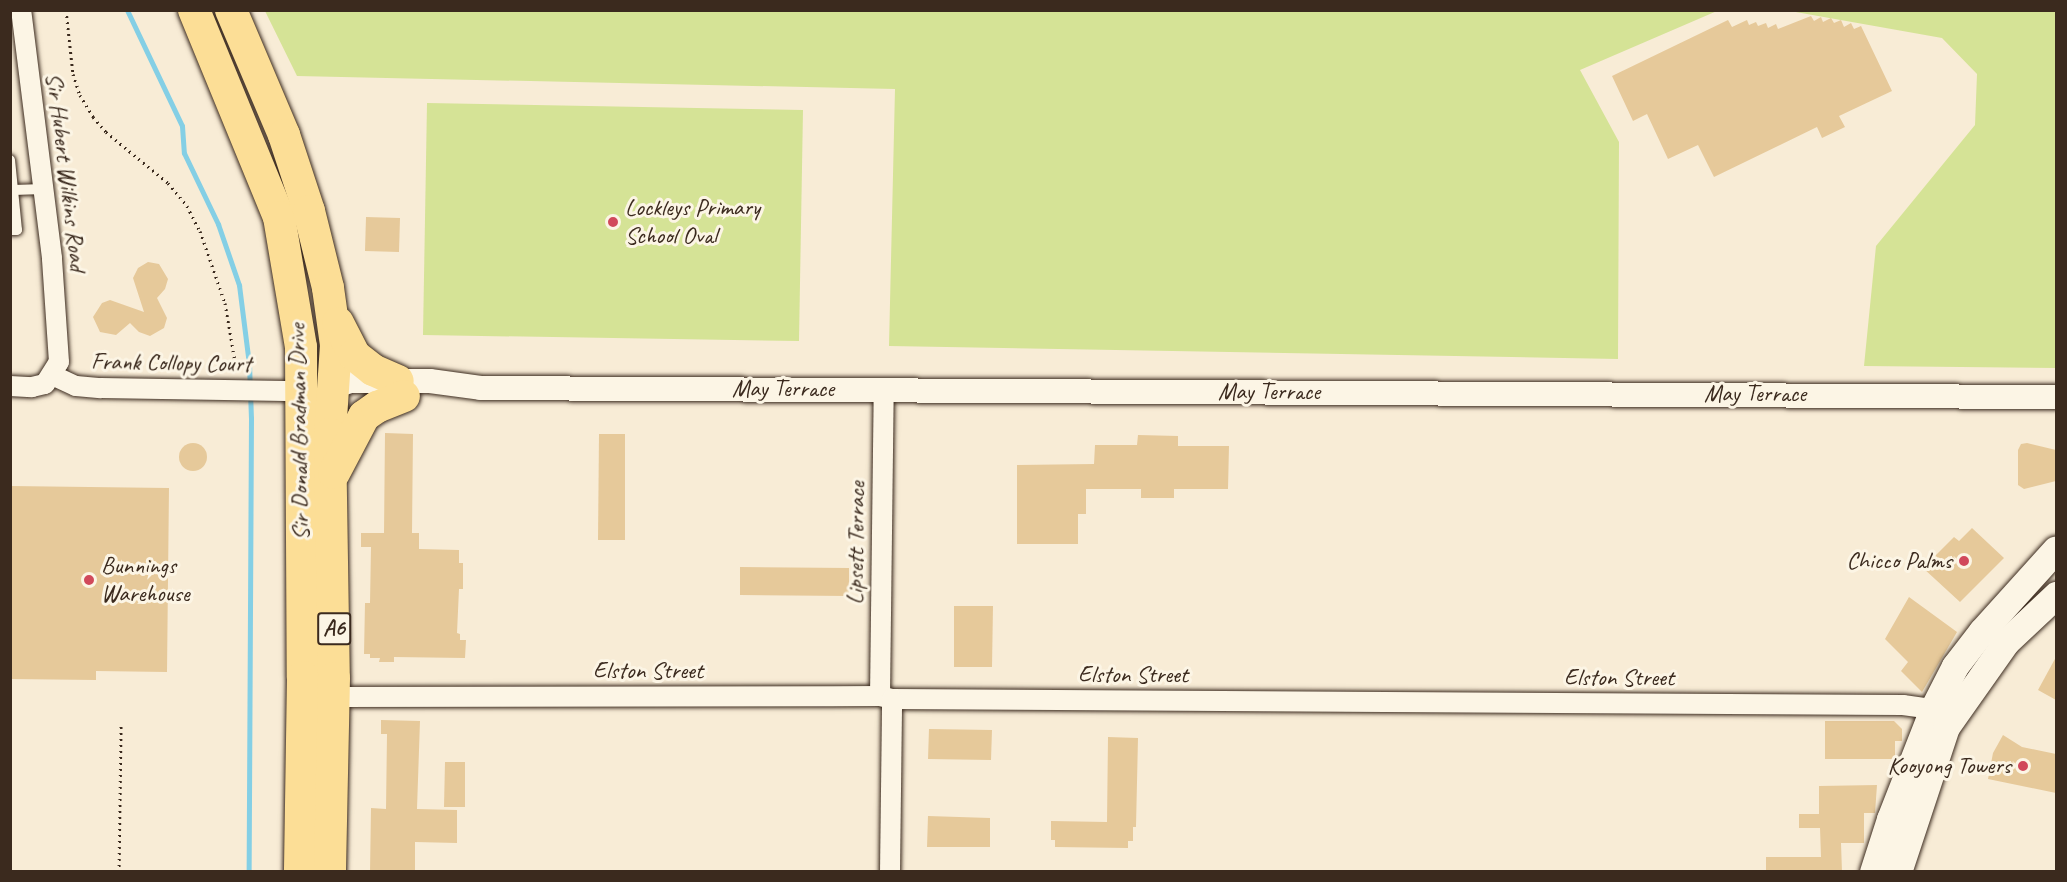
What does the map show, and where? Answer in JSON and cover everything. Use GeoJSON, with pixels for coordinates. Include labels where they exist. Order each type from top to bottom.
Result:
{"type":"FeatureCollection","features":[{"type":"Feature","properties":{"kind":"main road","name":"Sir Donald Bradman Drive"},"geometry":{"type":"LineString","coordinates":[[194,10],[279,217],[301,347],[303,677],[300,872]]}},
{"type":"Feature","properties":{"kind":"main road","name":"Sir Donald Bradman Drive"},"geometry":{"type":"LineString","coordinates":[[231,10],[284,135],[309,211],[329,300],[336,345],[330,434],[334,697],[330,872]]}},
{"type":"Feature","properties":{"kind":"main road"},"geometry":{"type":"LineString","coordinates":[[329,300],[347,346],[354,355],[401,388],[364,416],[332,477]]}},
{"type":"Feature","properties":{"kind":"main road"},"geometry":{"type":"LineString","coordinates":[[300,455],[318,409],[335,386],[301,347]]}},
{"type":"Feature","properties":{"kind":"main road"},"geometry":{"type":"LineString","coordinates":[[1873,872],[1933,709],[1955,666],[1982,630],[2056,549]]}},
{"type":"Feature","properties":{"kind":"main road"},"geometry":{"type":"LineString","coordinates":[[1898,872],[1946,727],[2006,642],[2051,601]]}},
{"type":"Feature","properties":{"kind":"street","name":"Sir Hubert Wilkins Road"},"geometry":{"type":"LineString","coordinates":[[21,10],[44,189],[59,337],[59,362],[52,375]]}},
{"type":"Feature","properties":{"kind":"street","name":"Frank Collopy Court"},"geometry":{"type":"LineString","coordinates":[[52,375],[76,386],[101,388],[301,391]]}},
{"type":"Feature","properties":{"kind":"street"},"geometry":{"type":"LineString","coordinates":[[10,386],[32,387],[45,384],[52,375]]}},
{"type":"Feature","properties":{"kind":"street","name":"May Terrace"},"geometry":{"type":"LineString","coordinates":[[335,386],[350,394],[401,388],[430,381],[481,387],[2056,397]]}},
{"type":"Feature","properties":{"kind":"street","name":"Lipsett Terrace"},"geometry":{"type":"LineString","coordinates":[[884,390],[886,698],[890,872]]}},
{"type":"Feature","properties":{"kind":"street","name":"Elston Street"},"geometry":{"type":"LineString","coordinates":[[334,697],[886,698],[1892,705],[1933,709]]}},
{"type":"Feature","properties":{"kind":"lane"},"geometry":{"type":"LineString","coordinates":[[10,160],[13,217],[16,230],[10,230]]}},
{"type":"Feature","properties":{"kind":"lane"},"geometry":{"type":"LineString","coordinates":[[12,195],[44,189]]}},
{"type":"Feature","properties":{"kind":"path"},"geometry":{"type":"LineString","coordinates":[[66,10],[74,74],[80,94],[93,117],[106,132],[168,183],[187,206],[200,231],[225,303],[239,390]]}},
{"type":"Feature","properties":{"kind":"path"},"geometry":{"type":"LineString","coordinates":[[119,872],[121,726]]}},
{"type":"Feature","properties":{"kind":"green space"},"geometry":{"type":"Polygon","coordinates":[[[265,11],[1717,11],[1580,70],[1619,142],[1618,359],[889,346],[895,89],[297,76],[265,11]]]}},
{"type":"Feature","properties":{"kind":"green space"},"geometry":{"type":"Polygon","coordinates":[[[1790,11],[2056,11],[2056,368],[1864,366],[1876,246],[1975,125],[1977,74],[1942,38],[1790,11]]]}},
{"type":"Feature","properties":{"kind":"green space","name":"Lockleys Primary School Oval"},"geometry":{"type":"Polygon","coordinates":[[[427,103],[803,110],[799,341],[423,335],[427,103]]]}},
{"type":"Feature","properties":{"kind":"building"},"geometry":{"type":"Polygon","coordinates":[[[1811,16],[1814,21],[1821,17],[1823,22],[1831,18],[1834,23],[1841,20],[1844,27],[1851,23],[1854,29],[1861,26],[1892,91],[1839,116],[1845,127],[1822,138],[1817,127],[1714,177],[1698,145],[1668,159],[1647,114],[1633,121],[1612,76],[1728,20],[1732,27],[1747,20],[1749,25],[1756,22],[1758,26],[1766,23],[1768,28],[1776,24],[1778,29],[1811,16]]]}},
{"type":"Feature","properties":{"kind":"building"},"geometry":{"type":"Polygon","coordinates":[[[366,217],[400,218],[399,252],[365,251],[366,217]]]}},
{"type":"Feature","properties":{"kind":"building"},"geometry":{"type":"Polygon","coordinates":[[[148,262],[159,264],[168,279],[165,289],[157,298],[167,318],[164,328],[150,336],[139,332],[130,323],[116,335],[100,332],[93,317],[102,303],[110,300],[144,312],[133,278],[138,268],[148,262]]]}},
{"type":"Feature","properties":{"kind":"building"},"geometry":{"type":"Polygon","coordinates":[[[385,433],[413,434],[412,533],[419,533],[419,549],[459,550],[459,563],[463,563],[463,589],[459,589],[457,633],[460,634],[460,640],[466,640],[465,658],[394,657],[394,662],[379,662],[380,658],[370,658],[370,654],[364,654],[365,603],[370,603],[371,547],[361,547],[361,533],[384,533],[385,433]]]}},
{"type":"Feature","properties":{"kind":"building"},"geometry":{"type":"Polygon","coordinates":[[[599,434],[625,434],[625,540],[598,540],[599,434]]]}},
{"type":"Feature","properties":{"kind":"building"},"geometry":{"type":"Polygon","coordinates":[[[1138,435],[1178,436],[1178,446],[1229,446],[1228,489],[1174,489],[1174,498],[1141,498],[1141,489],[1086,489],[1086,514],[1078,514],[1078,544],[1017,544],[1017,465],[1094,464],[1095,445],[1137,445],[1138,435]]]}},
{"type":"Feature","properties":{"kind":"building"},"geometry":{"type":"Polygon","coordinates":[[[193,443],[203,447],[207,457],[203,467],[193,471],[183,467],[179,457],[183,447],[193,443]]]}},
{"type":"Feature","properties":{"kind":"building"},"geometry":{"type":"Polygon","coordinates":[[[2027,443],[2056,450],[2056,481],[2024,489],[2018,485],[2018,450],[2021,444],[2027,443]]]}},
{"type":"Feature","properties":{"kind":"building","name":"Bunnings Warehouse"},"geometry":{"type":"Polygon","coordinates":[[[10,486],[169,488],[167,672],[96,671],[96,680],[10,679],[10,486]]]}},
{"type":"Feature","properties":{"kind":"building"},"geometry":{"type":"Polygon","coordinates":[[[1972,528],[2004,558],[1960,602],[1923,568],[1954,537],[1959,541],[1972,528]]]}},
{"type":"Feature","properties":{"kind":"building"},"geometry":{"type":"Polygon","coordinates":[[[740,567],[849,568],[849,596],[740,595],[740,567]]]}},
{"type":"Feature","properties":{"kind":"building"},"geometry":{"type":"Polygon","coordinates":[[[1909,597],[1957,632],[1922,692],[1901,671],[1908,662],[1885,639],[1909,597]]]}},
{"type":"Feature","properties":{"kind":"building"},"geometry":{"type":"Polygon","coordinates":[[[954,606],[993,606],[992,667],[954,667],[954,606]]]}},
{"type":"Feature","properties":{"kind":"building"},"geometry":{"type":"Polygon","coordinates":[[[2056,657],[2056,700],[2038,690],[2056,657]]]}},
{"type":"Feature","properties":{"kind":"building"},"geometry":{"type":"Polygon","coordinates":[[[381,720],[420,721],[417,809],[457,810],[457,843],[415,842],[415,872],[370,872],[371,808],[386,809],[387,734],[381,734],[381,720]]]}},
{"type":"Feature","properties":{"kind":"building"},"geometry":{"type":"Polygon","coordinates":[[[1825,721],[1894,721],[1902,729],[1902,741],[1895,741],[1895,759],[1825,759],[1825,721]]]}},
{"type":"Feature","properties":{"kind":"building"},"geometry":{"type":"Polygon","coordinates":[[[929,729],[992,730],[991,760],[928,759],[929,729]]]}},
{"type":"Feature","properties":{"kind":"building","name":"Kooyong Towers"},"geometry":{"type":"Polygon","coordinates":[[[2003,735],[2022,747],[2056,754],[2056,793],[1988,779],[1993,753],[2003,735]]]}},
{"type":"Feature","properties":{"kind":"building"},"geometry":{"type":"Polygon","coordinates":[[[1108,737],[1138,738],[1136,827],[1133,827],[1133,841],[1128,841],[1128,848],[1055,847],[1055,840],[1051,840],[1051,821],[1107,822],[1108,737]]]}},
{"type":"Feature","properties":{"kind":"building"},"geometry":{"type":"Polygon","coordinates":[[[445,762],[465,762],[465,807],[444,807],[445,762]]]}},
{"type":"Feature","properties":{"kind":"building"},"geometry":{"type":"Polygon","coordinates":[[[1877,785],[1875,813],[1864,813],[1864,843],[1841,843],[1842,872],[1766,872],[1766,857],[1821,857],[1820,828],[1799,828],[1799,814],[1819,814],[1819,786],[1877,785]]]}},
{"type":"Feature","properties":{"kind":"building"},"geometry":{"type":"Polygon","coordinates":[[[928,816],[990,818],[990,847],[927,847],[928,816]]]}},
{"type":"Feature","properties":{"kind":"waterway"},"geometry":{"type":"LineString","coordinates":[[127,10],[182,126],[184,153],[218,224],[239,285],[249,364],[251,418],[249,872]]}},
{"type":"Feature","properties":{"kind":"place","name":"Lockleys Primary School Oval"},"geometry":{"type":"Point","coordinates":[613,222]}},
{"type":"Feature","properties":{"kind":"place","name":"Chicco Palms"},"geometry":{"type":"Point","coordinates":[1964,561]}},
{"type":"Feature","properties":{"kind":"place","name":"Bunnings Warehouse"},"geometry":{"type":"Point","coordinates":[89,580]}},
{"type":"Feature","properties":{"kind":"place","name":"Kooyong Towers"},"geometry":{"type":"Point","coordinates":[2023,766]}}]}
